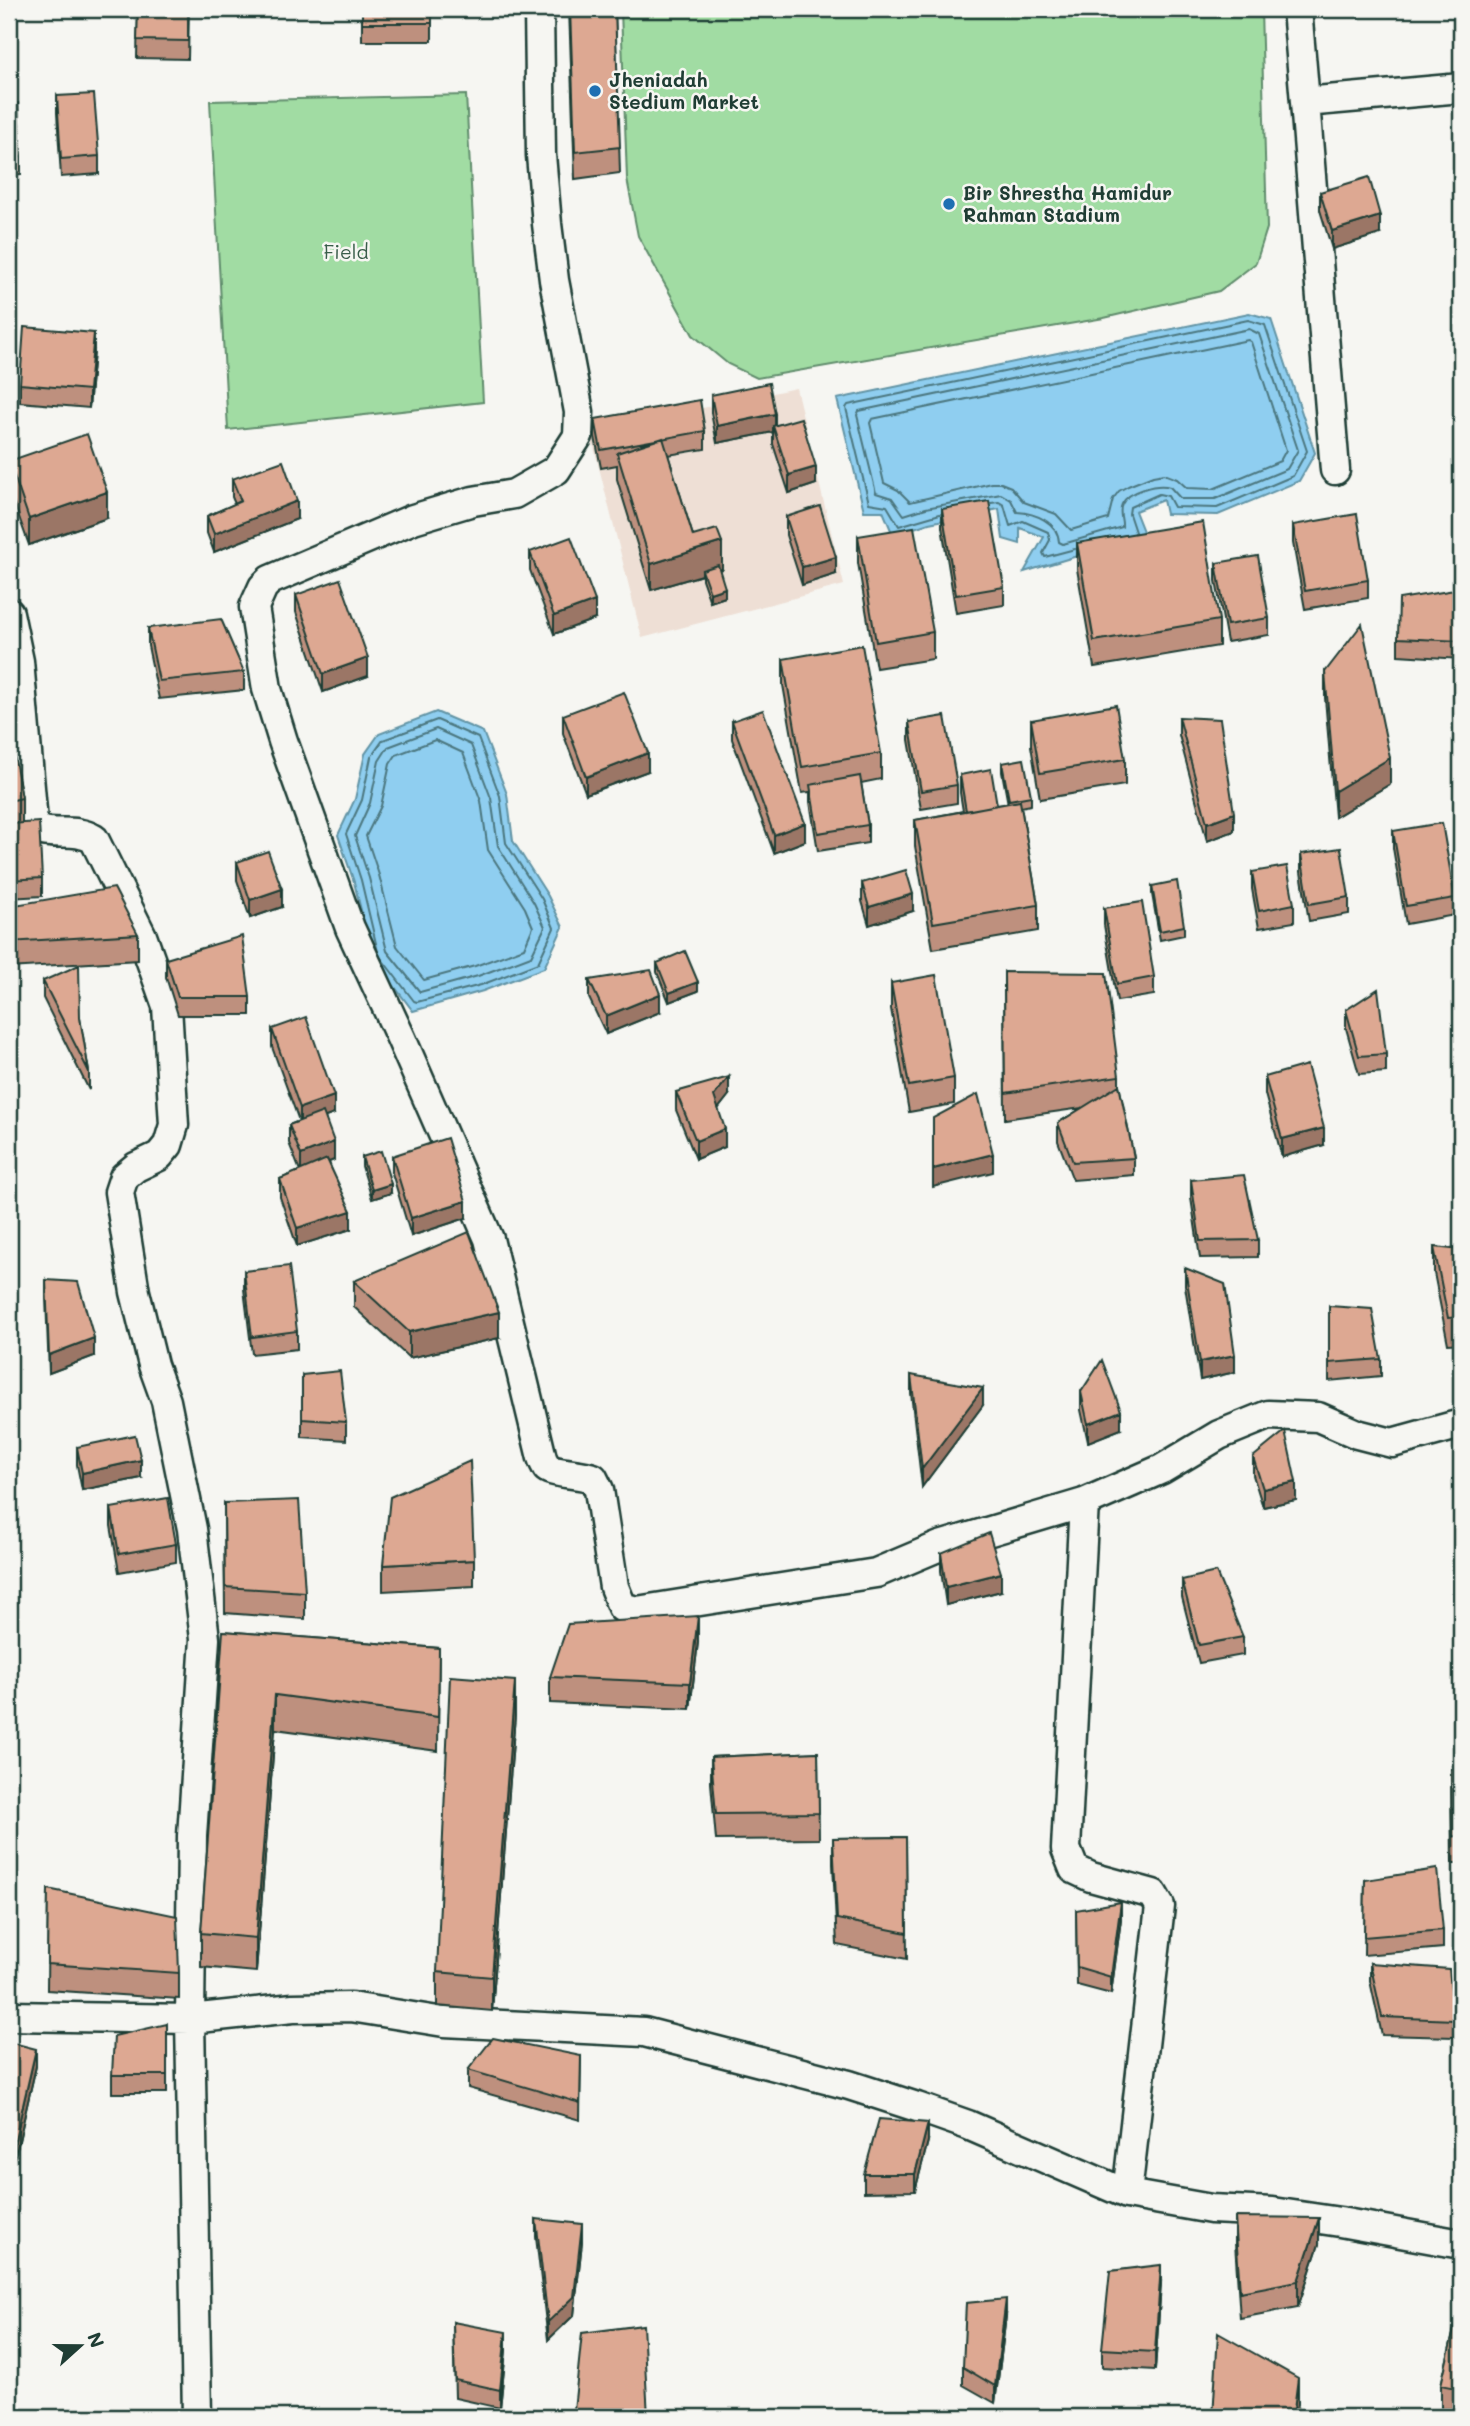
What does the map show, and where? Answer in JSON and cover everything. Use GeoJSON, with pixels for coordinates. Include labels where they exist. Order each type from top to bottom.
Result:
{"type":"FeatureCollection","features":[{"type":"Feature","properties":{"kind":"street"},"geometry":{"type":"LineString","coordinates":[[539,9],[541,155],[547,225],[554,280],[579,412],[578,436],[556,470],[514,494],[473,501],[414,519],[270,580],[263,587],[254,607],[271,702],[327,868],[350,928],[489,1239],[542,1458],[547,1468],[555,1472],[582,1474],[593,1478],[598,1490],[614,1587],[622,1607],[637,1611],[876,1573],[940,1546],[1084,1503],[1162,1469],[1219,1435],[1268,1415],[1318,1417],[1357,1434],[1392,1443],[1461,1424]]}},
{"type":"Feature","properties":{"kind":"street"},"geometry":{"type":"LineString","coordinates":[[1297,9],[1335,470]]}},
{"type":"Feature","properties":{"kind":"street"},"geometry":{"type":"LineString","coordinates":[[1305,102],[1461,88]]}},
{"type":"Feature","properties":{"kind":"street"},"geometry":{"type":"LineString","coordinates":[[9,613],[19,661],[33,822],[37,830],[51,833],[81,832],[94,839],[142,936],[167,1006],[174,1125],[168,1145],[159,1156],[136,1167],[124,1177],[119,1192],[135,1292],[150,1355],[166,1401],[192,1529],[205,1639],[192,1836],[190,2020],[197,2417]]}},
{"type":"Feature","properties":{"kind":"street"},"geometry":{"type":"LineString","coordinates":[[1084,1503],[1066,1849],[1074,1868],[1091,1877],[1153,1894],[1160,1906],[1127,2194]]}},
{"type":"Feature","properties":{"kind":"street"},"geometry":{"type":"LineString","coordinates":[[9,2016],[190,2020],[293,2008],[351,2007],[444,2022],[644,2032],[849,2085],[917,2107],[968,2125],[1127,2194],[1211,2208],[1273,2212],[1340,2222],[1461,2244]]}},
{"type":"Feature","properties":{"kind":"shaded area"},"geometry":{"type":"Polygon","coordinates":[[[796,388],[844,585],[642,638],[590,432],[796,388]]]}},
{"type":"Feature","properties":{"kind":"green space","name":"Bir Shrestha Hamidur Rahman Stadium"},"geometry":{"type":"Polygon","coordinates":[[[621,9],[1261,9],[1267,228],[1256,263],[1219,291],[1104,318],[757,378],[728,364],[693,335],[638,236],[627,179],[621,9]]]}},
{"type":"Feature","properties":{"kind":"green space","name":"Field"},"geometry":{"type":"Polygon","coordinates":[[[466,95],[483,402],[228,430],[210,101],[466,95]]]}},
{"type":"Feature","properties":{"kind":"water"},"geometry":{"type":"Polygon","coordinates":[[[1249,313],[1271,319],[1315,453],[1299,481],[1218,515],[1166,514],[1163,500],[1135,511],[1146,539],[1117,544],[1024,572],[1044,537],[1020,528],[1020,544],[1003,539],[999,509],[929,523],[893,535],[883,511],[864,511],[837,399],[1249,313]]]}},
{"type":"Feature","properties":{"kind":"water"},"geometry":{"type":"Polygon","coordinates":[[[436,712],[483,732],[507,794],[513,841],[548,896],[563,927],[544,968],[483,991],[413,1011],[373,958],[354,882],[338,835],[355,799],[365,754],[379,734],[436,712]]]}},
{"type":"Feature","properties":{"kind":"building"},"geometry":{"type":"Polygon","coordinates":[[[138,9],[188,9],[188,41],[137,40],[138,9]]]}},
{"type":"Feature","properties":{"kind":"building"},"geometry":{"type":"Polygon","coordinates":[[[362,9],[432,9],[432,23],[362,23],[362,9]]]}},
{"type":"Feature","properties":{"kind":"building","name":"Jheniadah Stedium Market"},"geometry":{"type":"Polygon","coordinates":[[[570,9],[615,9],[620,147],[575,152],[570,9]]]}},
{"type":"Feature","properties":{"kind":"building"},"geometry":{"type":"Polygon","coordinates":[[[94,94],[99,156],[61,159],[57,96],[94,94]]]}},
{"type":"Feature","properties":{"kind":"building"},"geometry":{"type":"Polygon","coordinates":[[[9,103],[18,103],[21,157],[9,157],[9,103]]]}},
{"type":"Feature","properties":{"kind":"building"},"geometry":{"type":"Polygon","coordinates":[[[1369,177],[1380,216],[1332,231],[1320,192],[1369,177]]]}},
{"type":"Feature","properties":{"kind":"building"},"geometry":{"type":"Polygon","coordinates":[[[24,327],[94,333],[89,390],[20,384],[24,327]]]}},
{"type":"Feature","properties":{"kind":"building"},"geometry":{"type":"Polygon","coordinates":[[[769,383],[775,414],[717,426],[711,395],[769,383]]]}},
{"type":"Feature","properties":{"kind":"building"},"geometry":{"type":"Polygon","coordinates":[[[700,400],[705,431],[601,450],[595,419],[700,400]]]}},
{"type":"Feature","properties":{"kind":"building"},"geometry":{"type":"Polygon","coordinates":[[[801,418],[816,467],[789,475],[773,426],[801,418]]]}},
{"type":"Feature","properties":{"kind":"building"},"geometry":{"type":"Polygon","coordinates":[[[87,434],[107,492],[29,519],[9,461],[87,434]]]}},
{"type":"Feature","properties":{"kind":"building"},"geometry":{"type":"Polygon","coordinates":[[[663,438],[693,536],[717,529],[722,542],[651,564],[617,453],[663,438]]]}},
{"type":"Feature","properties":{"kind":"building"},"geometry":{"type":"Polygon","coordinates":[[[283,461],[297,501],[214,534],[207,516],[241,501],[232,479],[283,461]]]}},
{"type":"Feature","properties":{"kind":"building"},"geometry":{"type":"Polygon","coordinates":[[[989,501],[1004,587],[956,595],[942,509],[989,501]]]}},
{"type":"Feature","properties":{"kind":"building"},"geometry":{"type":"Polygon","coordinates":[[[820,506],[836,557],[802,567],[786,517],[820,506]]]}},
{"type":"Feature","properties":{"kind":"building"},"geometry":{"type":"Polygon","coordinates":[[[1357,514],[1368,580],[1305,591],[1293,525],[1357,514]]]}},
{"type":"Feature","properties":{"kind":"building"},"geometry":{"type":"Polygon","coordinates":[[[1203,522],[1219,620],[1094,641],[1077,543],[1203,522]]]}},
{"type":"Feature","properties":{"kind":"building"},"geometry":{"type":"Polygon","coordinates":[[[914,527],[933,632],[876,642],[858,536],[914,527]]]}},
{"type":"Feature","properties":{"kind":"building"},"geometry":{"type":"Polygon","coordinates":[[[571,537],[595,601],[554,616],[530,552],[571,537]]]}},
{"type":"Feature","properties":{"kind":"building"},"geometry":{"type":"Polygon","coordinates":[[[1258,556],[1269,618],[1227,625],[1216,563],[1258,556]]]}},
{"type":"Feature","properties":{"kind":"building"},"geometry":{"type":"Polygon","coordinates":[[[718,565],[725,588],[710,593],[702,570],[718,565]]]}},
{"type":"Feature","properties":{"kind":"building"},"geometry":{"type":"Polygon","coordinates":[[[340,579],[368,658],[323,674],[296,595],[340,579]]]}},
{"type":"Feature","properties":{"kind":"building"},"geometry":{"type":"Polygon","coordinates":[[[1461,589],[1461,641],[1398,638],[1399,599],[1461,589]]]}},
{"type":"Feature","properties":{"kind":"building"},"geometry":{"type":"Polygon","coordinates":[[[221,619],[244,672],[159,681],[148,628],[221,619]]]}},
{"type":"Feature","properties":{"kind":"building"},"geometry":{"type":"Polygon","coordinates":[[[1362,624],[1390,758],[1335,791],[1325,672],[1362,624]]]}},
{"type":"Feature","properties":{"kind":"building"},"geometry":{"type":"Polygon","coordinates":[[[862,645],[881,753],[802,767],[783,659],[862,645]]]}},
{"type":"Feature","properties":{"kind":"building"},"geometry":{"type":"Polygon","coordinates":[[[624,692],[648,753],[586,777],[563,715],[624,692]]]}},
{"type":"Feature","properties":{"kind":"building"},"geometry":{"type":"Polygon","coordinates":[[[1116,705],[1125,759],[1040,773],[1031,720],[1116,705]]]}},
{"type":"Feature","properties":{"kind":"building"},"geometry":{"type":"Polygon","coordinates":[[[763,710],[805,823],[774,835],[732,721],[763,710]]]}},
{"type":"Feature","properties":{"kind":"building"},"geometry":{"type":"Polygon","coordinates":[[[945,716],[957,785],[921,791],[909,722],[945,716]]]}},
{"type":"Feature","properties":{"kind":"building"},"geometry":{"type":"Polygon","coordinates":[[[1179,717],[1220,719],[1234,813],[1207,823],[1179,717]]]}},
{"type":"Feature","properties":{"kind":"building"},"geometry":{"type":"Polygon","coordinates":[[[9,727],[22,798],[9,801],[9,727]]]}},
{"type":"Feature","properties":{"kind":"building"},"geometry":{"type":"Polygon","coordinates":[[[1024,759],[1031,796],[1009,800],[1002,763],[1024,759]]]}},
{"type":"Feature","properties":{"kind":"building"},"geometry":{"type":"Polygon","coordinates":[[[991,769],[997,805],[966,811],[960,775],[991,769]]]}},
{"type":"Feature","properties":{"kind":"building"},"geometry":{"type":"Polygon","coordinates":[[[860,776],[868,825],[818,833],[810,785],[860,776]]]}},
{"type":"Feature","properties":{"kind":"building"},"geometry":{"type":"Polygon","coordinates":[[[1020,801],[1038,905],[933,923],[915,820],[1020,801]]]}},
{"type":"Feature","properties":{"kind":"building"},"geometry":{"type":"Polygon","coordinates":[[[39,822],[42,878],[9,880],[9,824],[39,822]]]}},
{"type":"Feature","properties":{"kind":"building"},"geometry":{"type":"Polygon","coordinates":[[[1442,823],[1455,898],[1406,906],[1393,831],[1442,823]]]}},
{"type":"Feature","properties":{"kind":"building"},"geometry":{"type":"Polygon","coordinates":[[[1341,848],[1349,897],[1309,904],[1301,854],[1341,848]]]}},
{"type":"Feature","properties":{"kind":"building"},"geometry":{"type":"Polygon","coordinates":[[[268,851],[282,889],[250,900],[237,862],[268,851]]]}},
{"type":"Feature","properties":{"kind":"building"},"geometry":{"type":"Polygon","coordinates":[[[1287,866],[1294,904],[1259,911],[1252,872],[1287,866]]]}},
{"type":"Feature","properties":{"kind":"building"},"geometry":{"type":"Polygon","coordinates":[[[906,870],[913,894],[869,907],[862,883],[906,870]]]}},
{"type":"Feature","properties":{"kind":"building"},"geometry":{"type":"Polygon","coordinates":[[[1177,881],[1184,926],[1160,931],[1152,886],[1177,881]]]}},
{"type":"Feature","properties":{"kind":"building"},"geometry":{"type":"Polygon","coordinates":[[[114,888],[138,934],[9,942],[9,906],[114,888]]]}},
{"type":"Feature","properties":{"kind":"building"},"geometry":{"type":"Polygon","coordinates":[[[1142,902],[1154,977],[1117,984],[1104,908],[1142,902]]]}},
{"type":"Feature","properties":{"kind":"building"},"geometry":{"type":"Polygon","coordinates":[[[242,936],[250,997],[178,997],[166,959],[242,936]]]}},
{"type":"Feature","properties":{"kind":"building"},"geometry":{"type":"Polygon","coordinates":[[[685,951],[698,982],[669,993],[657,963],[685,951]]]}},
{"type":"Feature","properties":{"kind":"building"},"geometry":{"type":"Polygon","coordinates":[[[79,965],[80,1018],[89,1072],[43,981],[79,965]]]}},
{"type":"Feature","properties":{"kind":"building"},"geometry":{"type":"Polygon","coordinates":[[[651,970],[660,994],[606,1016],[589,980],[651,970]]]}},
{"type":"Feature","properties":{"kind":"building"},"geometry":{"type":"Polygon","coordinates":[[[1004,972],[1106,973],[1119,1076],[1005,1093],[1004,972]]]}},
{"type":"Feature","properties":{"kind":"building"},"geometry":{"type":"Polygon","coordinates":[[[936,975],[954,1078],[909,1086],[891,983],[936,975]]]}},
{"type":"Feature","properties":{"kind":"building"},"geometry":{"type":"Polygon","coordinates":[[[1378,989],[1386,1054],[1359,1056],[1346,1010],[1378,989]]]}},
{"type":"Feature","properties":{"kind":"building"},"geometry":{"type":"Polygon","coordinates":[[[306,1017],[334,1096],[300,1108],[272,1029],[306,1017]]]}},
{"type":"Feature","properties":{"kind":"building"},"geometry":{"type":"Polygon","coordinates":[[[1307,1065],[1324,1128],[1282,1139],[1265,1077],[1307,1065]]]}},
{"type":"Feature","properties":{"kind":"building"},"geometry":{"type":"Polygon","coordinates":[[[729,1077],[714,1096],[725,1129],[696,1141],[676,1092],[729,1077]]]}},
{"type":"Feature","properties":{"kind":"building"},"geometry":{"type":"Polygon","coordinates":[[[1119,1085],[1134,1158],[1073,1162],[1058,1123],[1119,1085]]]}},
{"type":"Feature","properties":{"kind":"building"},"geometry":{"type":"Polygon","coordinates":[[[978,1094],[993,1154],[933,1169],[933,1118],[978,1094]]]}},
{"type":"Feature","properties":{"kind":"building"},"geometry":{"type":"Polygon","coordinates":[[[323,1112],[334,1142],[301,1155],[289,1125],[323,1112]]]}},
{"type":"Feature","properties":{"kind":"building"},"geometry":{"type":"Polygon","coordinates":[[[447,1138],[466,1201],[411,1218],[392,1156],[447,1138]]]}},
{"type":"Feature","properties":{"kind":"building"},"geometry":{"type":"Polygon","coordinates":[[[381,1151],[391,1184],[372,1190],[362,1157],[381,1151]]]}},
{"type":"Feature","properties":{"kind":"building"},"geometry":{"type":"Polygon","coordinates":[[[327,1159],[351,1211],[297,1228],[280,1179],[327,1159]]]}},
{"type":"Feature","properties":{"kind":"building"},"geometry":{"type":"Polygon","coordinates":[[[1244,1175],[1258,1240],[1200,1241],[1191,1180],[1244,1175]]]}},
{"type":"Feature","properties":{"kind":"building"},"geometry":{"type":"Polygon","coordinates":[[[469,1232],[499,1312],[409,1332],[354,1281],[469,1232]]]}},
{"type":"Feature","properties":{"kind":"building"},"geometry":{"type":"Polygon","coordinates":[[[1434,1247],[1461,1250],[1461,1317],[1448,1318],[1434,1247]]]}},
{"type":"Feature","properties":{"kind":"building"},"geometry":{"type":"Polygon","coordinates":[[[289,1266],[297,1331],[252,1337],[244,1271],[289,1266]]]}},
{"type":"Feature","properties":{"kind":"building"},"geometry":{"type":"Polygon","coordinates":[[[1185,1268],[1225,1284],[1235,1355],[1200,1362],[1185,1268]]]}},
{"type":"Feature","properties":{"kind":"building"},"geometry":{"type":"Polygon","coordinates":[[[46,1280],[78,1282],[94,1338],[49,1355],[46,1280]]]}},
{"type":"Feature","properties":{"kind":"building"},"geometry":{"type":"Polygon","coordinates":[[[1329,1306],[1372,1309],[1381,1359],[1329,1363],[1329,1306]]]}},
{"type":"Feature","properties":{"kind":"building"},"geometry":{"type":"Polygon","coordinates":[[[1102,1360],[1121,1411],[1088,1424],[1081,1392],[1102,1360]]]}},
{"type":"Feature","properties":{"kind":"building"},"geometry":{"type":"Polygon","coordinates":[[[340,1371],[346,1422],[302,1419],[302,1375],[340,1371]]]}},
{"type":"Feature","properties":{"kind":"building"},"geometry":{"type":"Polygon","coordinates":[[[911,1375],[983,1388],[922,1469],[911,1375]]]}},
{"type":"Feature","properties":{"kind":"building"},"geometry":{"type":"Polygon","coordinates":[[[1285,1431],[1296,1482],[1263,1489],[1253,1457],[1285,1431]]]}},
{"type":"Feature","properties":{"kind":"building"},"geometry":{"type":"Polygon","coordinates":[[[135,1435],[141,1460],[82,1473],[77,1447],[135,1435]]]}},
{"type":"Feature","properties":{"kind":"building"},"geometry":{"type":"Polygon","coordinates":[[[470,1461],[474,1560],[383,1565],[390,1497],[470,1461]]]}},
{"type":"Feature","properties":{"kind":"building"},"geometry":{"type":"Polygon","coordinates":[[[168,1498],[176,1544],[119,1554],[111,1508],[168,1498]]]}},
{"type":"Feature","properties":{"kind":"building"},"geometry":{"type":"Polygon","coordinates":[[[299,1500],[305,1592],[225,1587],[224,1503],[299,1500]]]}},
{"type":"Feature","properties":{"kind":"building"},"geometry":{"type":"Polygon","coordinates":[[[989,1533],[1001,1573],[946,1587],[941,1553],[989,1533]]]}},
{"type":"Feature","properties":{"kind":"building"},"geometry":{"type":"Polygon","coordinates":[[[1216,1572],[1243,1637],[1199,1645],[1182,1580],[1216,1572]]]}},
{"type":"Feature","properties":{"kind":"building"},"geometry":{"type":"Polygon","coordinates":[[[698,1616],[690,1683],[550,1677],[568,1624],[698,1616]]]}},
{"type":"Feature","properties":{"kind":"building"},"geometry":{"type":"Polygon","coordinates":[[[223,1631],[439,1648],[438,1717],[275,1695],[256,1938],[201,1933],[223,1631]]]}},
{"type":"Feature","properties":{"kind":"building"},"geometry":{"type":"Polygon","coordinates":[[[450,1676],[515,1681],[492,1977],[437,1972],[450,1676]]]}},
{"type":"Feature","properties":{"kind":"building"},"geometry":{"type":"Polygon","coordinates":[[[818,1752],[819,1813],[716,1814],[711,1757],[818,1752]]]}},
{"type":"Feature","properties":{"kind":"building"},"geometry":{"type":"Polygon","coordinates":[[[1451,1769],[1461,1770],[1461,1837],[1452,1836],[1451,1769]]]}},
{"type":"Feature","properties":{"kind":"building"},"geometry":{"type":"Polygon","coordinates":[[[906,1837],[907,1933],[837,1919],[833,1838],[906,1837]]]}},
{"type":"Feature","properties":{"kind":"building"},"geometry":{"type":"Polygon","coordinates":[[[1437,1869],[1443,1930],[1364,1937],[1365,1880],[1437,1869]]]}},
{"type":"Feature","properties":{"kind":"building"},"geometry":{"type":"Polygon","coordinates":[[[48,1889],[177,1916],[179,1973],[47,1964],[48,1889]]]}},
{"type":"Feature","properties":{"kind":"building"},"geometry":{"type":"Polygon","coordinates":[[[1121,1902],[1111,1977],[1077,1967],[1076,1910],[1121,1902]]]}},
{"type":"Feature","properties":{"kind":"building"},"geometry":{"type":"Polygon","coordinates":[[[1370,1963],[1449,1969],[1454,2020],[1382,2017],[1370,1963]]]}},
{"type":"Feature","properties":{"kind":"building"},"geometry":{"type":"Polygon","coordinates":[[[167,2024],[167,2075],[112,2075],[114,2036],[167,2024]]]}},
{"type":"Feature","properties":{"kind":"building"},"geometry":{"type":"Polygon","coordinates":[[[493,2038],[581,2056],[580,2103],[468,2070],[493,2038]]]}},
{"type":"Feature","properties":{"kind":"building"},"geometry":{"type":"Polygon","coordinates":[[[9,2042],[36,2049],[15,2140],[9,2137],[9,2042]]]}},
{"type":"Feature","properties":{"kind":"building"},"geometry":{"type":"Polygon","coordinates":[[[879,2119],[928,2123],[915,2174],[864,2174],[879,2119]]]}},
{"type":"Feature","properties":{"kind":"building"},"geometry":{"type":"Polygon","coordinates":[[[1235,2217],[1319,2218],[1298,2281],[1240,2292],[1235,2217]]]}},
{"type":"Feature","properties":{"kind":"building"},"geometry":{"type":"Polygon","coordinates":[[[536,2219],[582,2224],[574,2297],[548,2322],[536,2219]]]}},
{"type":"Feature","properties":{"kind":"building"},"geometry":{"type":"Polygon","coordinates":[[[1161,2265],[1155,2352],[1102,2349],[1110,2271],[1161,2265]]]}},
{"type":"Feature","properties":{"kind":"building"},"geometry":{"type":"Polygon","coordinates":[[[1006,2299],[995,2386],[963,2367],[966,2303],[1006,2299]]]}},
{"type":"Feature","properties":{"kind":"building"},"geometry":{"type":"Polygon","coordinates":[[[1461,2300],[1461,2389],[1441,2385],[1461,2300]]]}},
{"type":"Feature","properties":{"kind":"building"},"geometry":{"type":"Polygon","coordinates":[[[453,2322],[506,2332],[500,2390],[455,2380],[453,2322]]]}},
{"type":"Feature","properties":{"kind":"building"},"geometry":{"type":"Polygon","coordinates":[[[643,2325],[648,2417],[596,2417],[574,2410],[582,2333],[643,2325]]]}},
{"type":"Feature","properties":{"kind":"building"},"geometry":{"type":"Polygon","coordinates":[[[1218,2333],[1298,2378],[1293,2417],[1213,2417],[1218,2333]]]}},
{"type":"Feature","properties":{"kind":"place","name":"Jheniadah Stedium Market"},"geometry":{"type":"Point","coordinates":[595,91]}},
{"type":"Feature","properties":{"kind":"place","name":"Bir Shrestha Hamidur Rahman Stadium"},"geometry":{"type":"Point","coordinates":[949,204]}}]}
